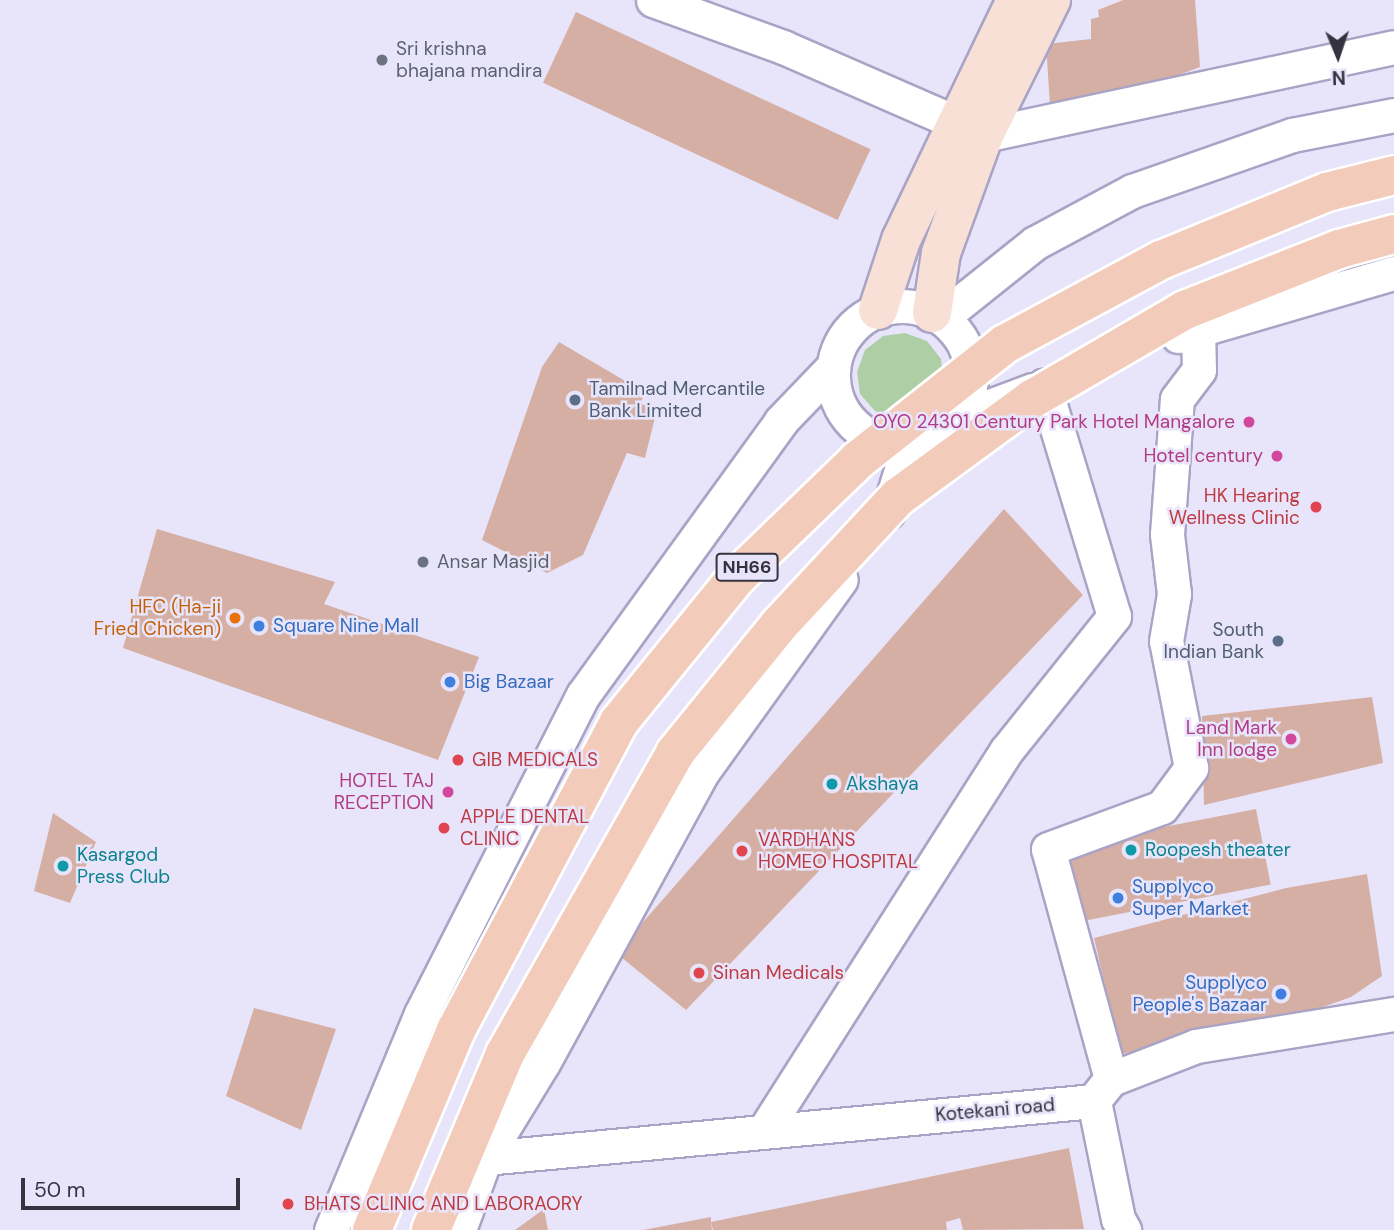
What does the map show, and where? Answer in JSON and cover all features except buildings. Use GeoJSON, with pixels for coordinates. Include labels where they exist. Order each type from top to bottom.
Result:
{"type":"FeatureCollection","features":[{"type":"Feature","properties":{"kind":"highway","name":"NH66"},"geometry":{"type":"LineString","coordinates":[[372,1230],[456,1030],[619,722],[737,577],[858,460],[1005,344],[1161,260],[1327,192],[1394,175]]}},
{"type":"Feature","properties":{"kind":"highway"},"geometry":{"type":"LineString","coordinates":[[432,1230],[505,1054],[675,753],[779,625],[898,497],[1031,399],[1185,310],[1339,250],[1394,234]]}},
{"type":"Feature","properties":{"kind":"main road"},"geometry":{"type":"LineString","coordinates":[[937,315],[941,253],[968,127],[1016,0]]}},
{"type":"Feature","properties":{"kind":"main road"},"geometry":{"type":"LineString","coordinates":[[878,310],[901,240],[968,127],[1051,0]]}},
{"type":"Feature","properties":{"kind":"street"},"geometry":{"type":"LineString","coordinates":[[653,0],[783,47],[968,127],[1394,47]]}},
{"type":"Feature","properties":{"kind":"street"},"geometry":{"type":"LineString","coordinates":[[937,315],[1035,243],[1132,191],[1292,135],[1394,115]]}},
{"type":"Feature","properties":{"kind":"street"},"geometry":{"type":"LineString","coordinates":[[832,368],[836,398],[852,425],[869,437],[909,444],[928,440],[958,418],[1198,330],[1394,273]]}},
{"type":"Feature","properties":{"kind":"street"},"geometry":{"type":"LineString","coordinates":[[331,1230],[421,1014],[583,695],[781,421],[832,368],[847,333],[878,310],[914,307],[937,315],[958,334],[970,365],[968,398],[958,418]]}},
{"type":"Feature","properties":{"kind":"street"},"geometry":{"type":"LineString","coordinates":[[1124,1230],[1118,1219],[1102,1090],[1048,849],[1162,807],[1191,768],[1166,641],[1174,594],[1167,534],[1177,399],[1199,370],[1198,330]]}},
{"type":"Feature","properties":{"kind":"street"},"geometry":{"type":"LineString","coordinates":[[764,1131],[1006,751],[1114,616],[1044,385]]}},
{"type":"Feature","properties":{"kind":"street"},"geometry":{"type":"LineString","coordinates":[[459,1230],[485,1158],[543,1063],[703,771],[891,509],[909,444]]}},
{"type":"Feature","properties":{"kind":"street","name":"Kotekani road"},"geometry":{"type":"LineString","coordinates":[[485,1158],[764,1131],[1102,1090],[1196,1046],[1394,1014]]}},
{"type":"Feature","properties":{"kind":"green space"},"geometry":{"type":"Polygon","coordinates":[[[905,333],[927,341],[941,359],[944,381],[895,419],[875,411],[860,394],[857,372],[865,350],[883,336],[905,333]]]}},
{"type":"Feature","properties":{"kind":"place","name":"Sri krishna bhajana mandira"},"geometry":{"type":"Point","coordinates":[382,60]}},
{"type":"Feature","properties":{"kind":"place","name":"Tamilnad Mercantile Bank Limited"},"geometry":{"type":"Point","coordinates":[575,400]}},
{"type":"Feature","properties":{"kind":"place","name":"OYO 24301 Century Park Hotel Mangalore"},"geometry":{"type":"Point","coordinates":[1249,422]}},
{"type":"Feature","properties":{"kind":"place","name":"Hotel century"},"geometry":{"type":"Point","coordinates":[1277,456]}},
{"type":"Feature","properties":{"kind":"place","name":"HK Hearing Wellness Clinic"},"geometry":{"type":"Point","coordinates":[1316,507]}},
{"type":"Feature","properties":{"kind":"place","name":"Ansar Masjid"},"geometry":{"type":"Point","coordinates":[423,562]}},
{"type":"Feature","properties":{"kind":"place","name":"HFC (Ha-ji Fried Chicken)"},"geometry":{"type":"Point","coordinates":[235,618]}},
{"type":"Feature","properties":{"kind":"place","name":"Square Nine Mall"},"geometry":{"type":"Point","coordinates":[259,626]}},
{"type":"Feature","properties":{"kind":"place","name":"South Indian Bank"},"geometry":{"type":"Point","coordinates":[1278,641]}},
{"type":"Feature","properties":{"kind":"place","name":"Big Bazaar"},"geometry":{"type":"Point","coordinates":[450,682]}},
{"type":"Feature","properties":{"kind":"place","name":"Land Mark Inn lodge"},"geometry":{"type":"Point","coordinates":[1291,739]}},
{"type":"Feature","properties":{"kind":"place","name":"GIB MEDICALS"},"geometry":{"type":"Point","coordinates":[458,760]}},
{"type":"Feature","properties":{"kind":"place","name":"Akshaya"},"geometry":{"type":"Point","coordinates":[832,784]}},
{"type":"Feature","properties":{"kind":"place","name":"HOTEL TAJ RECEPTION"},"geometry":{"type":"Point","coordinates":[448,792]}},
{"type":"Feature","properties":{"kind":"place","name":"APPLE DENTAL CLINIC"},"geometry":{"type":"Point","coordinates":[444,828]}},
{"type":"Feature","properties":{"kind":"place","name":"Roopesh theater"},"geometry":{"type":"Point","coordinates":[1131,850]}},
{"type":"Feature","properties":{"kind":"place","name":"VARDHANS HOMEO HOSPITAL"},"geometry":{"type":"Point","coordinates":[742,851]}},
{"type":"Feature","properties":{"kind":"place","name":"Kasargod Press Club"},"geometry":{"type":"Point","coordinates":[63,866]}},
{"type":"Feature","properties":{"kind":"place","name":"Supplyco Super Market"},"geometry":{"type":"Point","coordinates":[1118,898]}},
{"type":"Feature","properties":{"kind":"place","name":"Sinan Medicals"},"geometry":{"type":"Point","coordinates":[699,973]}},
{"type":"Feature","properties":{"kind":"place","name":"Supplyco People's Bazaar"},"geometry":{"type":"Point","coordinates":[1281,994]}},
{"type":"Feature","properties":{"kind":"place","name":"BHATS CLINIC AND LABORAORY"},"geometry":{"type":"Point","coordinates":[288,1204]}}]}
